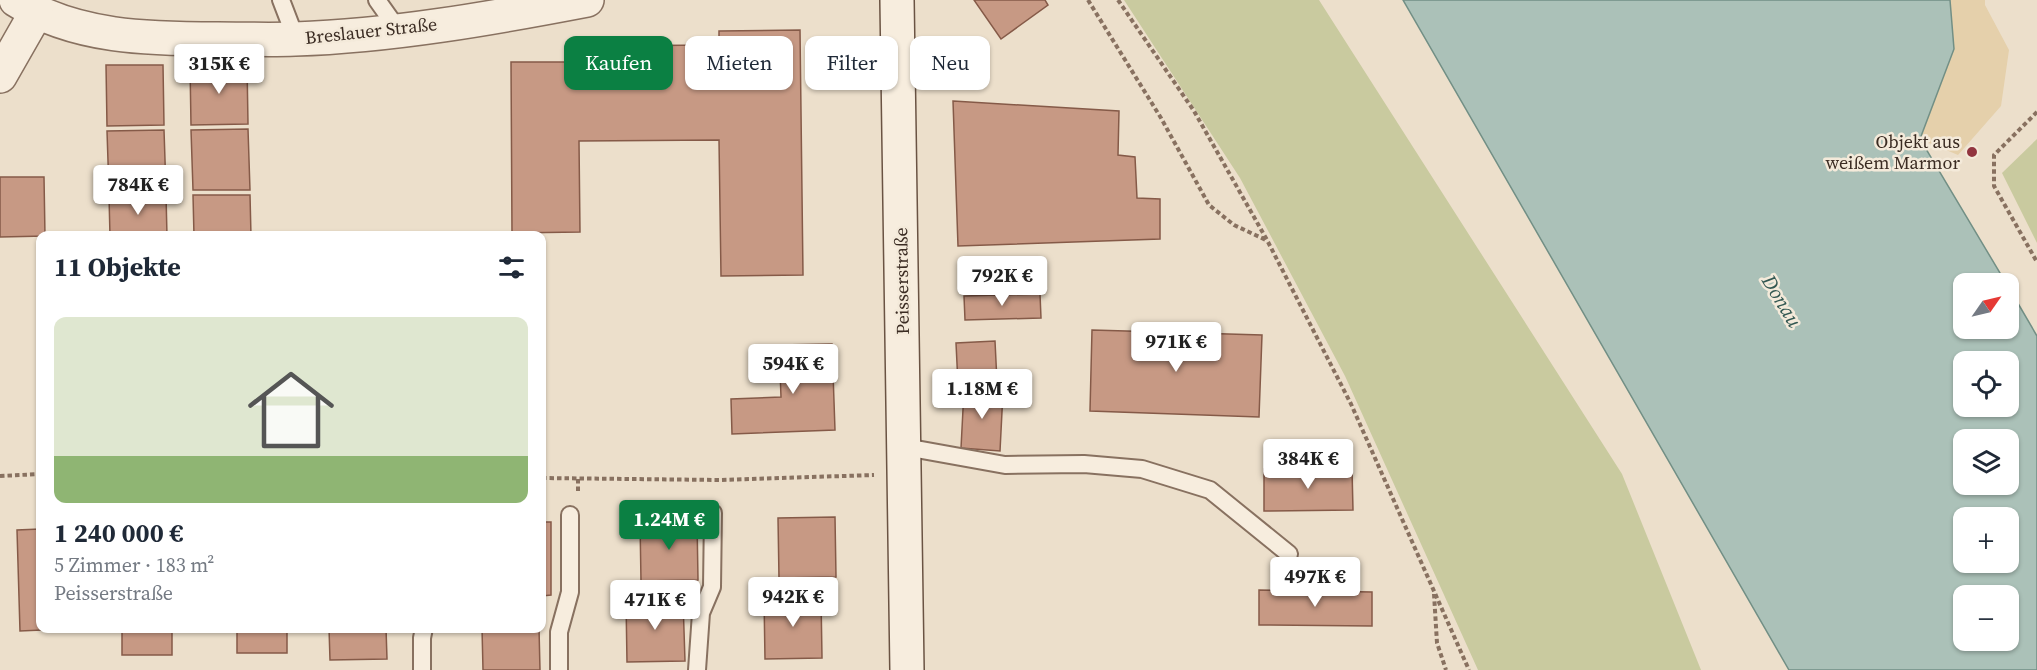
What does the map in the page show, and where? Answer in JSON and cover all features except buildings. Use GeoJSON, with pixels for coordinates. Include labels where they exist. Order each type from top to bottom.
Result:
{"type":"FeatureCollection","features":[{"type":"Feature","properties":{"kind":"street","name":"Breslauer Straße"},"geometry":{"type":"LineString","coordinates":[[26,6],[82,29],[159,39],[296,39],[399,31],[587,0]]}},
{"type":"Feature","properties":{"kind":"street","name":"Peisserstraße"},"geometry":{"type":"LineString","coordinates":[[897,0],[907,670]]}},
{"type":"Feature","properties":{"kind":"street"},"geometry":{"type":"LineString","coordinates":[[0,76],[26,6]]}},
{"type":"Feature","properties":{"kind":"lane"},"geometry":{"type":"LineString","coordinates":[[281,0],[296,39]]}},
{"type":"Feature","properties":{"kind":"lane"},"geometry":{"type":"LineString","coordinates":[[377,0],[399,31]]}},
{"type":"Feature","properties":{"kind":"lane"},"geometry":{"type":"LineString","coordinates":[[905,460],[1005,465],[1084,464],[1142,469],[1210,490],[1289,554]]}},
{"type":"Feature","properties":{"kind":"lane"},"geometry":{"type":"LineString","coordinates":[[697,670],[701,613],[712,587],[713,513]]}},
{"type":"Feature","properties":{"kind":"lane"},"geometry":{"type":"LineString","coordinates":[[559,670],[559,632],[570,592],[570,515]]}},
{"type":"Feature","properties":{"kind":"lane"},"geometry":{"type":"LineString","coordinates":[[422,670],[423,633]]}},
{"type":"Feature","properties":{"kind":"path"},"geometry":{"type":"LineString","coordinates":[[1088,0],[1161,118],[1209,205],[1234,225],[1267,240]]}},
{"type":"Feature","properties":{"kind":"path"},"geometry":{"type":"LineString","coordinates":[[1118,0],[1194,111],[1267,240],[1351,404],[1469,670]]}},
{"type":"Feature","properties":{"kind":"path"},"geometry":{"type":"LineString","coordinates":[[2037,112],[1994,155],[1994,166],[1995,186],[2037,262]]}},
{"type":"Feature","properties":{"kind":"path"},"geometry":{"type":"LineString","coordinates":[[546,478],[719,480],[905,460]]}},
{"type":"Feature","properties":{"kind":"path"},"geometry":{"type":"LineString","coordinates":[[0,476],[36,474]]}},
{"type":"Feature","properties":{"kind":"path"},"geometry":{"type":"LineString","coordinates":[[1433,590],[1437,643],[1446,670]]}},
{"type":"Feature","properties":{"kind":"green space"},"geometry":{"type":"Polygon","coordinates":[[[1124,0],[1319,0],[1622,474],[1701,670],[1478,670],[1345,376],[1240,178],[1124,0]]]}},
{"type":"Feature","properties":{"kind":"green space"},"geometry":{"type":"Polygon","coordinates":[[[2037,139],[2037,243],[2002,173],[2037,139]]]}},
{"type":"Feature","properties":{"kind":"sand"},"geometry":{"type":"Polygon","coordinates":[[[1950,0],[1985,0],[1985,5],[2009,50],[2001,106],[1958,155],[1920,139],[1954,49],[1950,0]]]}},
{"type":"Feature","properties":{"kind":"water","name":"Donau"},"geometry":{"type":"Polygon","coordinates":[[[1403,0],[1950,0],[1954,49],[1920,139],[2000,273],[1953,273],[1953,339],[2019,339],[2019,305],[2037,336],[2037,670],[1789,670],[1403,0]]]}},
{"type":"Feature","properties":{"kind":"place","name":"Objekt aus weißem Marmor"},"geometry":{"type":"Point","coordinates":[1972,152]}}]}
